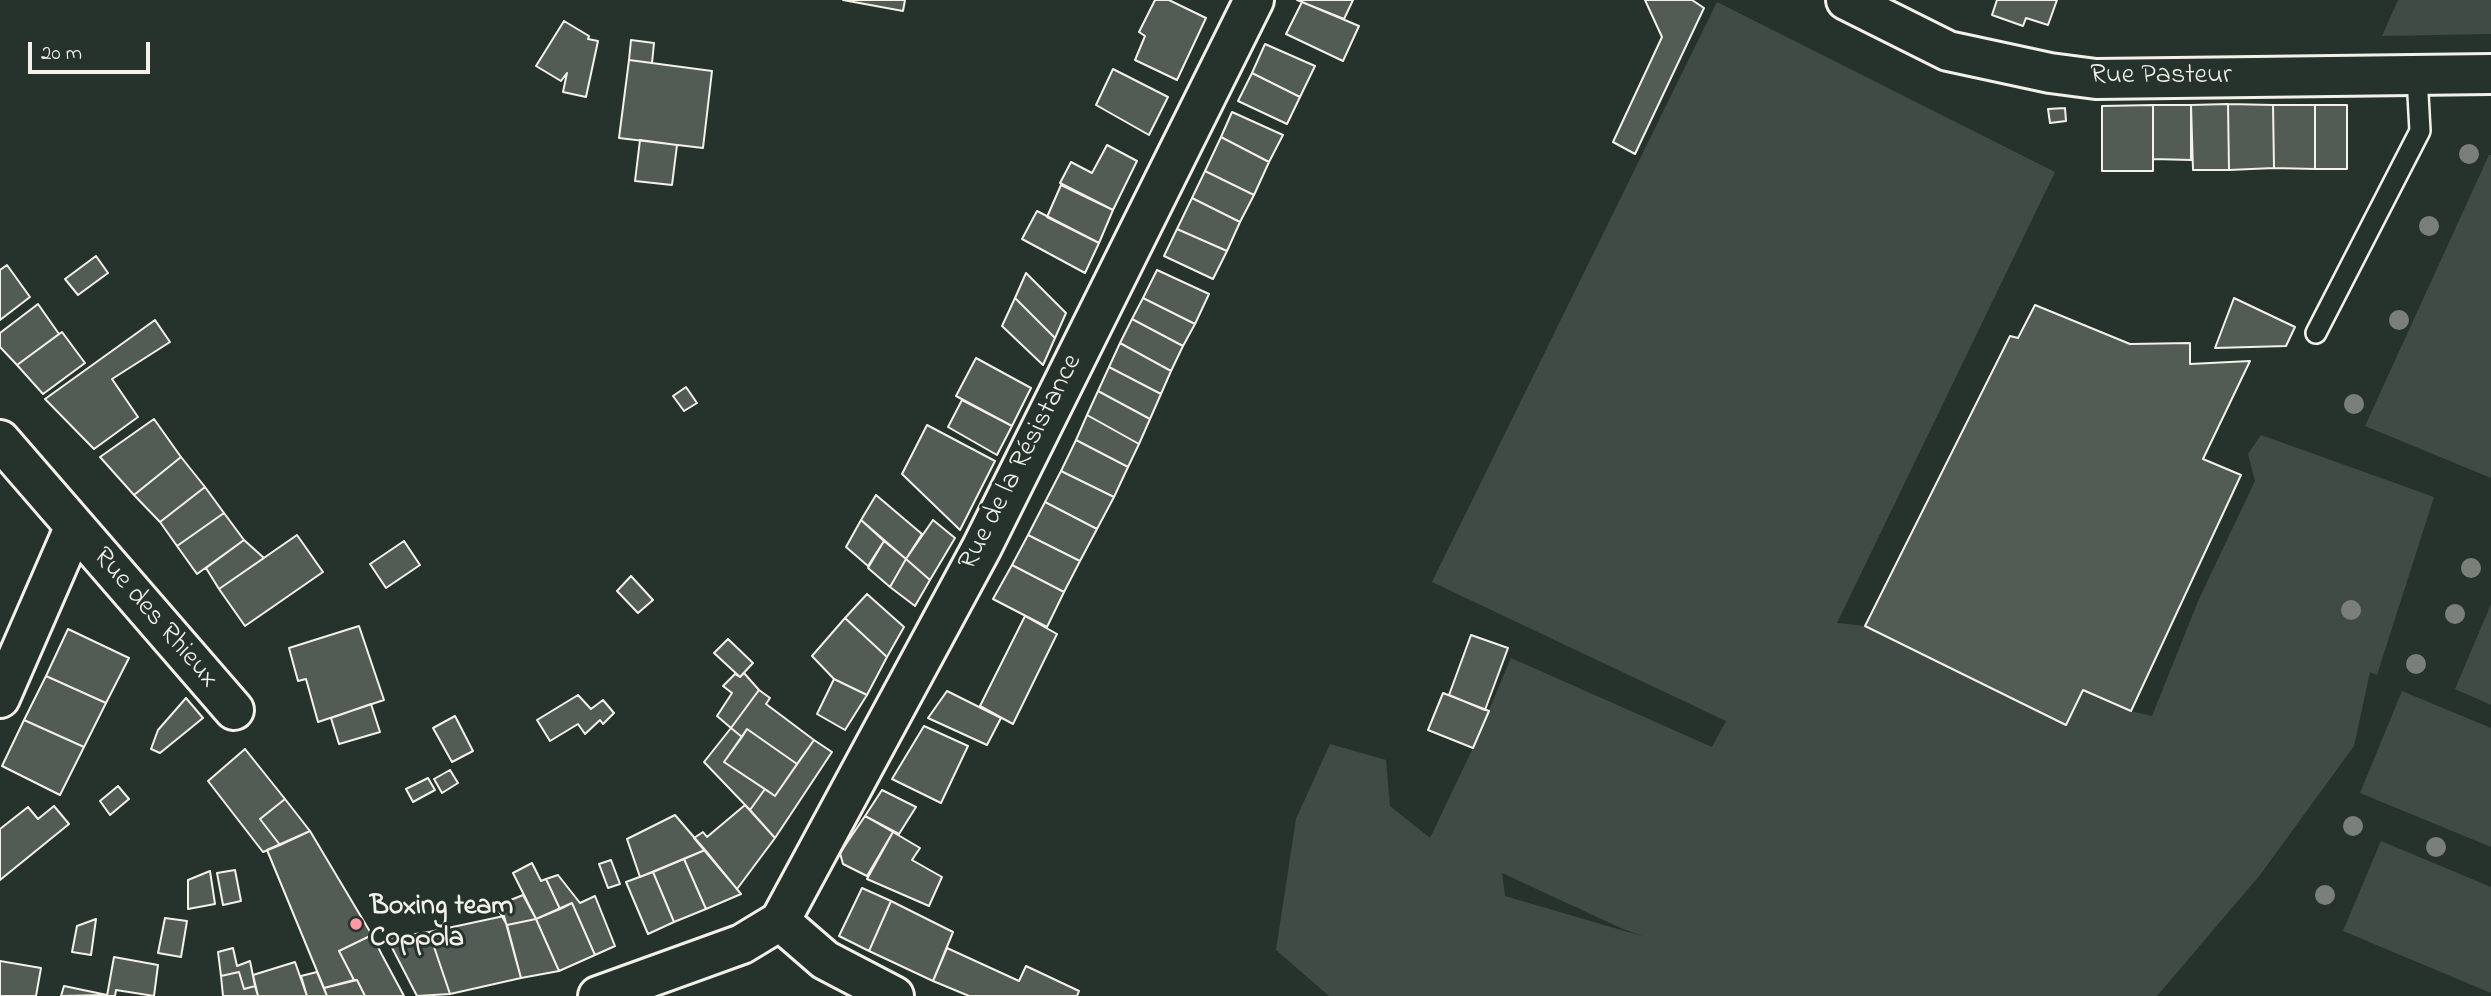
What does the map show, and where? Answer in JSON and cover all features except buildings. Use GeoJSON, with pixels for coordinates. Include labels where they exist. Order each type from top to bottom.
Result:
{"type":"FeatureCollection","features":[{"type":"Feature","properties":{"kind":"street","name":"Rue de la Résistance"},"geometry":{"type":"LineString","coordinates":[[780,921],[982,547],[1254,0]]}},
{"type":"Feature","properties":{"kind":"street","name":"Rue Pasteur"},"geometry":{"type":"LineString","coordinates":[[1846,0],[1948,51],[2096,79],[2491,74]]}},
{"type":"Feature","properties":{"kind":"street","name":"Rue des Rhieux"},"geometry":{"type":"LineString","coordinates":[[0,440],[234,710]]}},
{"type":"Feature","properties":{"kind":"street","name":"Rue des Rhieux"},"geometry":{"type":"LineString","coordinates":[[0,698],[74,528]]}},
{"type":"Feature","properties":{"kind":"street"},"geometry":{"type":"LineString","coordinates":[[598,996],[741,944],[780,921],[825,960],[894,996]]}},
{"type":"Feature","properties":{"kind":"lane"},"geometry":{"type":"LineString","coordinates":[[2316,333],[2420,131],[2417,76]]}},
{"type":"Feature","properties":{"kind":"shaded area"},"geometry":{"type":"Polygon","coordinates":[[[2398,0],[2491,0],[2491,34],[2382,36],[2398,0]]]}},
{"type":"Feature","properties":{"kind":"shaded area"},"geometry":{"type":"Polygon","coordinates":[[[1717,2],[2055,172],[1837,623],[1865,626],[2065,725],[2083,690],[2131,711],[2152,716],[2199,599],[2255,481],[2248,454],[2261,435],[2434,497],[2377,675],[2370,672],[2354,746],[2260,875],[2157,996],[1329,996],[1276,950],[1296,819],[1330,744],[1386,760],[1390,806],[1430,838],[1473,748],[1511,658],[1712,747],[1726,721],[1432,582],[1717,2]],[[1502,873],[1505,896],[1645,937],[1502,873]]]}},
{"type":"Feature","properties":{"kind":"shaded area"},"geometry":{"type":"Polygon","coordinates":[[[2491,155],[2491,478],[2365,426],[2491,155]]]}},
{"type":"Feature","properties":{"kind":"shaded area"},"geometry":{"type":"Polygon","coordinates":[[[2491,604],[2491,705],[2455,689],[2491,604]]]}},
{"type":"Feature","properties":{"kind":"shaded area"},"geometry":{"type":"Polygon","coordinates":[[[2402,691],[2491,728],[2491,847],[2360,793],[2402,691]]]}},
{"type":"Feature","properties":{"kind":"shaded area"},"geometry":{"type":"Polygon","coordinates":[[[2381,841],[2491,887],[2491,993],[2343,931],[2381,841]]]}},
{"type":"Feature","properties":{"kind":"place","name":"Boxing team Coppola"},"geometry":{"type":"Point","coordinates":[356,924]}}]}
